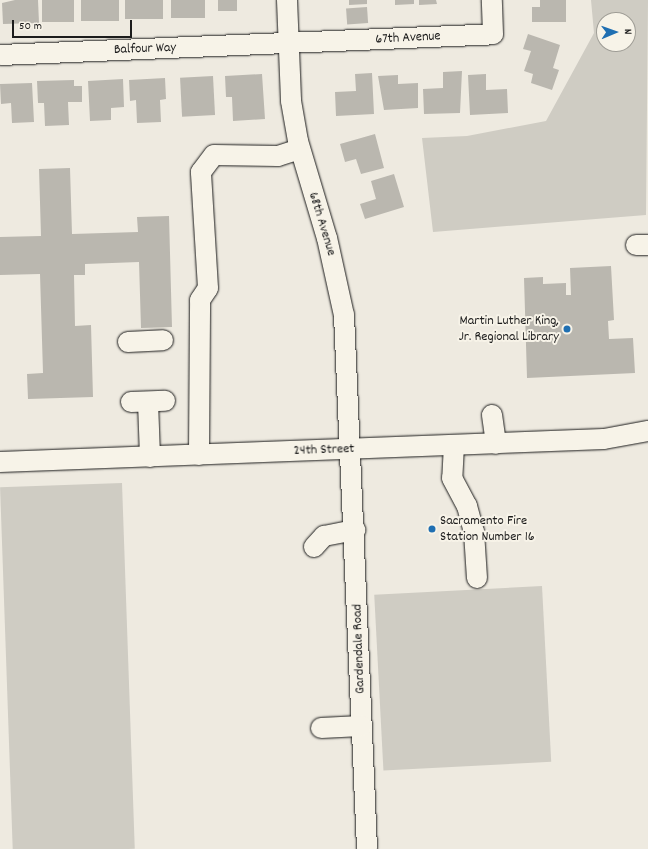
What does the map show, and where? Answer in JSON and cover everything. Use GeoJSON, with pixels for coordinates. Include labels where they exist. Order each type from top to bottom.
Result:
{"type":"FeatureCollection","features":[{"type":"Feature","properties":{"kind":"street","name":"68th Avenue"},"geometry":{"type":"LineString","coordinates":[[287,0],[291,101],[300,149],[339,289],[348,365],[351,450]]}},
{"type":"Feature","properties":{"kind":"street","name":"67th Avenue"},"geometry":{"type":"LineString","coordinates":[[289,43],[493,34],[492,0]]}},
{"type":"Feature","properties":{"kind":"street","name":"Balfour Way"},"geometry":{"type":"LineString","coordinates":[[0,55],[289,43]]}},
{"type":"Feature","properties":{"kind":"street"},"geometry":{"type":"LineString","coordinates":[[199,455],[200,300],[208,288],[201,172],[214,155],[278,156],[300,149]]}},
{"type":"Feature","properties":{"kind":"street"},"geometry":{"type":"LineString","coordinates":[[128,342],[163,340]]}},
{"type":"Feature","properties":{"kind":"street"},"geometry":{"type":"LineString","coordinates":[[148,402],[150,457]]}},
{"type":"Feature","properties":{"kind":"street"},"geometry":{"type":"LineString","coordinates":[[492,415],[496,444]]}},
{"type":"Feature","properties":{"kind":"street","name":"24th Street"},"geometry":{"type":"LineString","coordinates":[[0,462],[351,450],[604,439],[648,431]]}},
{"type":"Feature","properties":{"kind":"street"},"geometry":{"type":"LineString","coordinates":[[454,445],[452,478],[467,506],[474,532],[477,578]]}},
{"type":"Feature","properties":{"kind":"street","name":"Gardendale Road"},"geometry":{"type":"LineString","coordinates":[[351,450],[367,849]]}},
{"type":"Feature","properties":{"kind":"street"},"geometry":{"type":"LineString","coordinates":[[314,547],[324,536],[354,530]]}},
{"type":"Feature","properties":{"kind":"street"},"geometry":{"type":"LineString","coordinates":[[321,728],[361,726]]}},
{"type":"Feature","properties":{"kind":"shaded area"},"geometry":{"type":"Polygon","coordinates":[[[591,0],[648,0],[646,215],[433,232],[422,138],[467,136],[546,121],[594,33],[591,0]]]}},
{"type":"Feature","properties":{"kind":"shaded area"},"geometry":{"type":"Polygon","coordinates":[[[122,483],[135,849],[13,849],[0,487],[122,483]]]}},
{"type":"Feature","properties":{"kind":"shaded area"},"geometry":{"type":"Polygon","coordinates":[[[542,586],[551,762],[383,771],[374,595],[542,586]]]}},
{"type":"Feature","properties":{"kind":"building"},"geometry":{"type":"Polygon","coordinates":[[[15,0],[38,0],[39,23],[3,24],[2,3],[15,0]]]}},
{"type":"Feature","properties":{"kind":"building"},"geometry":{"type":"Polygon","coordinates":[[[42,0],[74,0],[74,22],[42,22],[42,0]]]}},
{"type":"Feature","properties":{"kind":"building"},"geometry":{"type":"Polygon","coordinates":[[[81,0],[119,0],[119,21],[81,21],[81,0]]]}},
{"type":"Feature","properties":{"kind":"building"},"geometry":{"type":"Polygon","coordinates":[[[125,0],[163,0],[163,19],[125,19],[125,0]]]}},
{"type":"Feature","properties":{"kind":"building"},"geometry":{"type":"Polygon","coordinates":[[[171,0],[205,0],[205,18],[171,18],[171,0]]]}},
{"type":"Feature","properties":{"kind":"building"},"geometry":{"type":"Polygon","coordinates":[[[218,0],[237,0],[237,11],[218,11],[218,0]]]}},
{"type":"Feature","properties":{"kind":"building"},"geometry":{"type":"Polygon","coordinates":[[[349,0],[367,0],[367,4],[349,5],[349,0]]]}},
{"type":"Feature","properties":{"kind":"building"},"geometry":{"type":"Polygon","coordinates":[[[395,0],[414,0],[414,4],[395,5],[395,0]]]}},
{"type":"Feature","properties":{"kind":"building"},"geometry":{"type":"Polygon","coordinates":[[[419,0],[436,0],[437,4],[419,5],[419,0]]]}},
{"type":"Feature","properties":{"kind":"building"},"geometry":{"type":"Polygon","coordinates":[[[540,0],[566,0],[566,22],[532,22],[532,7],[540,7],[540,0]]]}},
{"type":"Feature","properties":{"kind":"building"},"geometry":{"type":"Polygon","coordinates":[[[367,7],[368,23],[347,24],[346,8],[367,7]]]}},
{"type":"Feature","properties":{"kind":"building"},"geometry":{"type":"Polygon","coordinates":[[[528,34],[560,45],[553,68],[559,70],[552,90],[531,83],[533,74],[524,71],[531,51],[523,49],[528,34]]]}},
{"type":"Feature","properties":{"kind":"building"},"geometry":{"type":"Polygon","coordinates":[[[462,71],[460,113],[424,114],[423,89],[443,88],[443,72],[462,71]]]}},
{"type":"Feature","properties":{"kind":"building"},"geometry":{"type":"Polygon","coordinates":[[[372,73],[374,114],[336,116],[335,92],[356,91],[355,74],[372,73]]]}},
{"type":"Feature","properties":{"kind":"building"},"geometry":{"type":"Polygon","coordinates":[[[262,74],[265,119],[233,121],[232,97],[226,97],[225,76],[262,74]]]}},
{"type":"Feature","properties":{"kind":"building"},"geometry":{"type":"Polygon","coordinates":[[[486,74],[486,90],[507,89],[508,113],[470,115],[468,75],[486,74]]]}},
{"type":"Feature","properties":{"kind":"building"},"geometry":{"type":"Polygon","coordinates":[[[398,75],[398,84],[418,83],[418,108],[384,110],[378,76],[398,75]]]}},
{"type":"Feature","properties":{"kind":"building"},"geometry":{"type":"Polygon","coordinates":[[[213,76],[215,115],[182,117],[180,78],[213,76]]]}},
{"type":"Feature","properties":{"kind":"building"},"geometry":{"type":"Polygon","coordinates":[[[165,78],[166,99],[160,100],[161,122],[137,123],[136,100],[130,101],[129,80],[165,78]]]}},
{"type":"Feature","properties":{"kind":"building"},"geometry":{"type":"Polygon","coordinates":[[[123,79],[124,107],[111,108],[111,120],[90,121],[88,81],[123,79]]]}},
{"type":"Feature","properties":{"kind":"building"},"geometry":{"type":"Polygon","coordinates":[[[74,80],[74,86],[82,86],[82,102],[68,102],[69,125],[45,126],[44,103],[38,103],[37,81],[74,80]]]}},
{"type":"Feature","properties":{"kind":"building"},"geometry":{"type":"Polygon","coordinates":[[[32,83],[34,122],[12,123],[11,103],[1,104],[0,84],[32,83]]]}},
{"type":"Feature","properties":{"kind":"building"},"geometry":{"type":"Polygon","coordinates":[[[375,134],[384,168],[361,174],[356,159],[345,162],[340,144],[375,134]]]}},
{"type":"Feature","properties":{"kind":"building"},"geometry":{"type":"Polygon","coordinates":[[[70,168],[72,234],[138,232],[137,217],[169,216],[172,327],[141,328],[139,262],[85,264],[85,275],[74,275],[75,326],[91,325],[93,397],[28,399],[27,374],[43,373],[40,274],[0,275],[0,237],[41,236],[39,169],[70,168]]]}},
{"type":"Feature","properties":{"kind":"building"},"geometry":{"type":"Polygon","coordinates":[[[394,174],[404,207],[365,219],[360,204],[376,199],[371,181],[394,174]]]}},
{"type":"Feature","properties":{"kind":"building","name":"Martin Luther King, Jr. Regional Library"},"geometry":{"type":"Polygon","coordinates":[[[611,266],[614,320],[608,321],[609,339],[633,338],[635,373],[527,378],[524,278],[543,277],[543,284],[566,283],[566,295],[571,295],[570,268],[611,266]]]}},
{"type":"Feature","properties":{"kind":"place","name":"Martin Luther King, Jr. Regional Library"},"geometry":{"type":"Point","coordinates":[567,329]}},
{"type":"Feature","properties":{"kind":"place","name":"Sacramento Fire Station Number 16"},"geometry":{"type":"Point","coordinates":[432,529]}}]}
